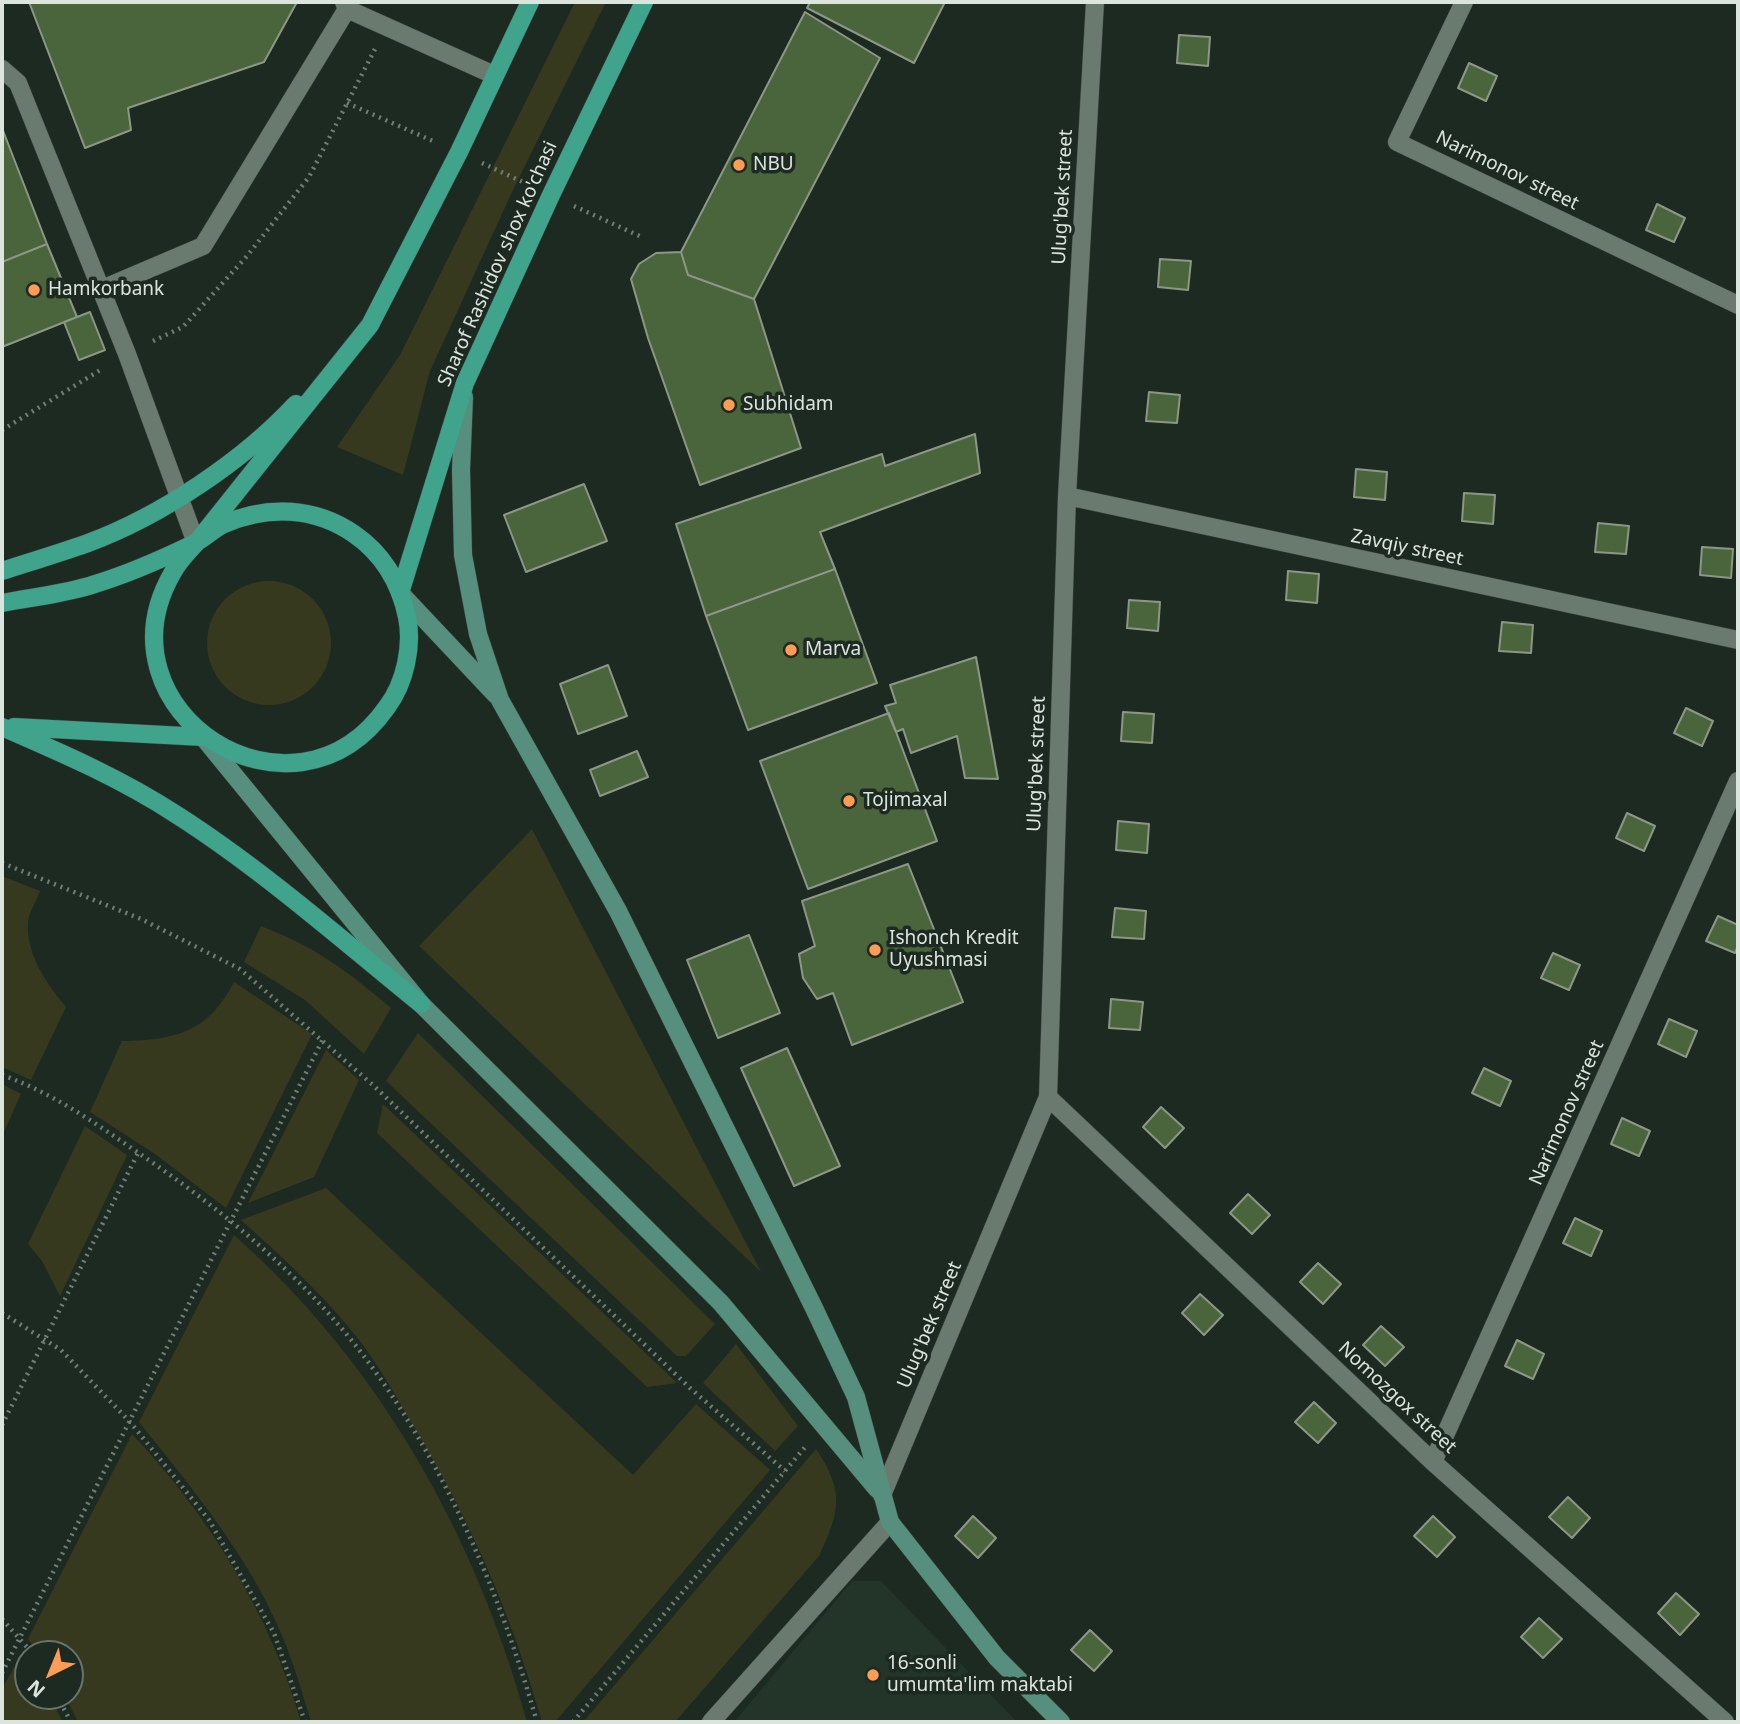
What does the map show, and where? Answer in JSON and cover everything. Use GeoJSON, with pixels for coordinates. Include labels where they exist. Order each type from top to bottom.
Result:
{"type":"FeatureCollection","features":[{"type":"Feature","properties":{"kind":"main road"},"geometry":{"type":"LineString","coordinates":[[421,1004],[178,710],[161,677],[155,641],[159,605],[173,571],[370,325],[459,152],[530,2]]}},
{"type":"Feature","properties":{"kind":"main road","name":"Sharof Rashidov shox ko'chasi"},"geometry":{"type":"LineString","coordinates":[[400,593],[465,383],[551,195],[644,2]]}},
{"type":"Feature","properties":{"kind":"main road"},"geometry":{"type":"LineString","coordinates":[[2,571],[91,542],[178,496],[220,470],[292,409],[370,325]]}},
{"type":"Feature","properties":{"kind":"main road"},"geometry":{"type":"LineString","coordinates":[[465,383],[460,470],[463,555],[478,634],[500,700],[618,911],[814,1308],[856,1397],[890,1522],[997,1658],[1061,1722]]}},
{"type":"Feature","properties":{"kind":"main road"},"geometry":{"type":"LineString","coordinates":[[2,603],[94,585],[196,543],[221,526],[250,514],[281,510],[311,514],[340,524],[366,542],[387,565],[400,593],[408,619],[409,646],[404,674],[393,699],[377,722],[357,740],[333,754],[307,762],[279,764],[252,761],[226,751],[203,737],[2,727]]}},
{"type":"Feature","properties":{"kind":"main road"},"geometry":{"type":"LineString","coordinates":[[400,593],[500,700]]}},
{"type":"Feature","properties":{"kind":"main road"},"geometry":{"type":"LineString","coordinates":[[2,727],[82,761],[178,815],[278,888],[421,1004],[721,1303],[882,1495]]}},
{"type":"Feature","properties":{"kind":"street","name":"Ulug'bek street"},"geometry":{"type":"LineString","coordinates":[[882,1495],[1048,1097],[1067,496],[1095,2]]}},
{"type":"Feature","properties":{"kind":"street","name":"Narimonov street"},"geometry":{"type":"LineString","coordinates":[[1464,2],[1397,142],[1738,305]]}},
{"type":"Feature","properties":{"kind":"street"},"geometry":{"type":"LineString","coordinates":[[102,289],[203,246],[346,5],[494,75]]}},
{"type":"Feature","properties":{"kind":"street"},"geometry":{"type":"LineString","coordinates":[[2,69],[18,83],[102,289],[196,543]]}},
{"type":"Feature","properties":{"kind":"street","name":"Zavqiy street"},"geometry":{"type":"LineString","coordinates":[[1067,496],[1738,640]]}},
{"type":"Feature","properties":{"kind":"street","name":"Narimonov street"},"geometry":{"type":"LineString","coordinates":[[1433,1462],[1738,781]]}},
{"type":"Feature","properties":{"kind":"street","name":"Nomozgoх street"},"geometry":{"type":"LineString","coordinates":[[1048,1097],[1433,1462],[1725,1722]]}},
{"type":"Feature","properties":{"kind":"street"},"geometry":{"type":"LineString","coordinates":[[711,1722],[890,1522]]}},
{"type":"Feature","properties":{"kind":"path"},"geometry":{"type":"LineString","coordinates":[[347,103],[644,238]]}},
{"type":"Feature","properties":{"kind":"path"},"geometry":{"type":"LineString","coordinates":[[2,863],[141,919],[240,969],[323,1039],[690,1388],[785,1471]]}},
{"type":"Feature","properties":{"kind":"path"},"geometry":{"type":"LineString","coordinates":[[2,1674],[323,1039]]}},
{"type":"Feature","properties":{"kind":"path"},"geometry":{"type":"LineString","coordinates":[[2,1075],[83,1114],[233,1221],[297,1282],[363,1355],[449,1494],[504,1615],[537,1722]]}},
{"type":"Feature","properties":{"kind":"path"},"geometry":{"type":"LineString","coordinates":[[2,1425],[138,1153]]}},
{"type":"Feature","properties":{"kind":"path"},"geometry":{"type":"LineString","coordinates":[[2,1313],[61,1350],[131,1423],[209,1520],[274,1633],[305,1722]]}},
{"type":"Feature","properties":{"kind":"path"},"geometry":{"type":"LineString","coordinates":[[573,1722],[825,1424]]}},
{"type":"Feature","properties":{"kind":"path"},"geometry":{"type":"LineString","coordinates":[[2,1619],[21,1639]]}},
{"type":"Feature","properties":{"kind":"shaded area"},"geometry":{"type":"Polygon","coordinates":[[[575,2],[606,2],[512,192],[430,371],[403,475],[337,447],[400,355],[575,2]]]}},
{"type":"Feature","properties":{"kind":"shaded area"},"geometry":{"type":"Polygon","coordinates":[[[269,581],[293,585],[313,599],[327,619],[331,643],[327,667],[313,687],[293,701],[269,705],[245,701],[225,687],[211,667],[207,643],[211,619],[225,599],[245,585],[269,581]]]}},
{"type":"Feature","properties":{"kind":"shaded area"},"geometry":{"type":"Polygon","coordinates":[[[532,829],[761,1272],[419,946],[532,829]]]}},
{"type":"Feature","properties":{"kind":"shaded area"},"geometry":{"type":"Polygon","coordinates":[[[2,876],[40,891],[28,922],[30,946],[45,979],[66,1007],[31,1080],[2,1067],[2,876]]]}},
{"type":"Feature","properties":{"kind":"shaded area"},"geometry":{"type":"Polygon","coordinates":[[[261,926],[330,961],[391,1008],[364,1054],[305,1000],[244,962],[261,926]]]}},
{"type":"Feature","properties":{"kind":"shaded area"},"geometry":{"type":"Polygon","coordinates":[[[234,982],[312,1034],[226,1208],[155,1154],[90,1112],[122,1041],[159,1038],[188,1030],[213,1012],[234,982]]]}},
{"type":"Feature","properties":{"kind":"shaded area"},"geometry":{"type":"Polygon","coordinates":[[[418,1033],[715,1324],[686,1356],[677,1356],[386,1081],[418,1033]]]}},
{"type":"Feature","properties":{"kind":"shaded area"},"geometry":{"type":"Polygon","coordinates":[[[326,1050],[359,1080],[314,1177],[248,1203],[326,1050]]]}},
{"type":"Feature","properties":{"kind":"shaded area"},"geometry":{"type":"Polygon","coordinates":[[[2,1084],[21,1094],[2,1136],[2,1084]]]}},
{"type":"Feature","properties":{"kind":"shaded area"},"geometry":{"type":"Polygon","coordinates":[[[383,1104],[677,1383],[647,1387],[377,1133],[383,1104]]]}},
{"type":"Feature","properties":{"kind":"shaded area"},"geometry":{"type":"Polygon","coordinates":[[[85,1126],[127,1155],[60,1296],[42,1261],[28,1244],[85,1126]]]}},
{"type":"Feature","properties":{"kind":"shaded area"},"geometry":{"type":"Polygon","coordinates":[[[326,1188],[633,1475],[696,1404],[770,1470],[555,1722],[542,1722],[517,1643],[470,1531],[432,1458],[380,1370],[333,1308],[241,1220],[326,1188]]]}},
{"type":"Feature","properties":{"kind":"shaded area"},"geometry":{"type":"Polygon","coordinates":[[[234,1235],[286,1285],[334,1339],[377,1396],[416,1457],[450,1520],[480,1585],[506,1653],[527,1722],[311,1722],[285,1642],[251,1575],[217,1522],[139,1422],[234,1235]]]}},
{"type":"Feature","properties":{"kind":"shaded area"},"geometry":{"type":"Polygon","coordinates":[[[736,1344],[798,1426],[775,1451],[703,1383],[736,1344]]]}},
{"type":"Feature","properties":{"kind":"shaded area"},"geometry":{"type":"Polygon","coordinates":[[[132,1434],[186,1498],[234,1568],[273,1644],[301,1722],[78,1722],[72,1710],[84,1710],[84,1640],[28,1639],[132,1434]]]}},
{"type":"Feature","properties":{"kind":"shaded area"},"geometry":{"type":"Polygon","coordinates":[[[816,1449],[832,1478],[836,1502],[835,1514],[819,1556],[675,1722],[583,1722],[816,1449]]]}},
{"type":"Feature","properties":{"kind":"shaded area","name":"16-sonli umumta'lim maktabi"},"geometry":{"type":"Polygon","coordinates":[[[852,1581],[881,1581],[1017,1722],[734,1722],[852,1581]]]}},
{"type":"Feature","properties":{"kind":"shaded area"},"geometry":{"type":"Polygon","coordinates":[[[14,1667],[14,1710],[57,1710],[63,1722],[2,1722],[2,1689],[14,1667]]]}},
{"type":"Feature","properties":{"kind":"building"},"geometry":{"type":"Polygon","coordinates":[[[29,2],[297,2],[264,62],[128,108],[131,130],[85,148],[29,2]]]}},
{"type":"Feature","properties":{"kind":"building"},"geometry":{"type":"Polygon","coordinates":[[[810,2],[945,2],[914,63],[807,8],[810,2]]]}},
{"type":"Feature","properties":{"kind":"building"},"geometry":{"type":"Polygon","coordinates":[[[805,12],[880,58],[754,299],[688,275],[681,252],[805,12]]]}},
{"type":"Feature","properties":{"kind":"building"},"geometry":{"type":"Polygon","coordinates":[[[1179,35],[1210,37],[1208,66],[1177,63],[1179,35]]]}},
{"type":"Feature","properties":{"kind":"building"},"geometry":{"type":"Polygon","coordinates":[[[1469,63],[1497,76],[1486,101],[1458,88],[1469,63]]]}},
{"type":"Feature","properties":{"kind":"building"},"geometry":{"type":"Polygon","coordinates":[[[2,128],[47,244],[2,262],[2,128]]]}},
{"type":"Feature","properties":{"kind":"building"},"geometry":{"type":"Polygon","coordinates":[[[1657,204],[1685,218],[1674,242],[1646,230],[1657,204]]]}},
{"type":"Feature","properties":{"kind":"building","name":"Hamkorbank"},"geometry":{"type":"Polygon","coordinates":[[[47,244],[77,317],[2,347],[2,262],[47,244]]]}},
{"type":"Feature","properties":{"kind":"building","name":"Subhidam"},"geometry":{"type":"Polygon","coordinates":[[[681,252],[688,275],[754,299],[801,448],[700,485],[648,338],[631,279],[639,264],[656,253],[681,252]]]}},
{"type":"Feature","properties":{"kind":"building"},"geometry":{"type":"Polygon","coordinates":[[[1160,259],[1191,261],[1188,290],[1158,287],[1160,259]]]}},
{"type":"Feature","properties":{"kind":"building"},"geometry":{"type":"Polygon","coordinates":[[[90,312],[105,350],[79,360],[64,322],[90,312]]]}},
{"type":"Feature","properties":{"kind":"building"},"geometry":{"type":"Polygon","coordinates":[[[1149,392],[1180,395],[1177,423],[1146,421],[1149,392]]]}},
{"type":"Feature","properties":{"kind":"building"},"geometry":{"type":"Polygon","coordinates":[[[975,434],[980,473],[820,532],[835,569],[706,616],[676,524],[882,454],[885,466],[975,434]]]}},
{"type":"Feature","properties":{"kind":"building"},"geometry":{"type":"Polygon","coordinates":[[[1356,469],[1387,472],[1385,500],[1354,497],[1356,469]]]}},
{"type":"Feature","properties":{"kind":"building"},"geometry":{"type":"Polygon","coordinates":[[[584,484],[607,541],[526,572],[504,515],[584,484]]]}},
{"type":"Feature","properties":{"kind":"building"},"geometry":{"type":"Polygon","coordinates":[[[1464,493],[1495,495],[1493,524],[1462,521],[1464,493]]]}},
{"type":"Feature","properties":{"kind":"building"},"geometry":{"type":"Polygon","coordinates":[[[1598,523],[1629,526],[1626,554],[1595,552],[1598,523]]]}},
{"type":"Feature","properties":{"kind":"building"},"geometry":{"type":"Polygon","coordinates":[[[1702,547],[1733,549],[1731,578],[1700,575],[1702,547]]]}},
{"type":"Feature","properties":{"kind":"building","name":"Marva"},"geometry":{"type":"Polygon","coordinates":[[[835,569],[877,683],[748,730],[706,616],[835,569]]]}},
{"type":"Feature","properties":{"kind":"building"},"geometry":{"type":"Polygon","coordinates":[[[1288,571],[1319,574],[1317,603],[1286,600],[1288,571]]]}},
{"type":"Feature","properties":{"kind":"building"},"geometry":{"type":"Polygon","coordinates":[[[1129,600],[1160,602],[1158,631],[1127,628],[1129,600]]]}},
{"type":"Feature","properties":{"kind":"building"},"geometry":{"type":"Polygon","coordinates":[[[1502,622],[1533,625],[1531,653],[1499,651],[1502,622]]]}},
{"type":"Feature","properties":{"kind":"building"},"geometry":{"type":"Polygon","coordinates":[[[976,657],[998,779],[965,778],[957,736],[911,753],[903,729],[896,732],[885,706],[896,703],[890,685],[976,657]]]}},
{"type":"Feature","properties":{"kind":"building"},"geometry":{"type":"Polygon","coordinates":[[[608,665],[627,716],[578,734],[560,684],[608,665]]]}},
{"type":"Feature","properties":{"kind":"building"},"geometry":{"type":"Polygon","coordinates":[[[1686,708],[1713,721],[1702,746],[1674,733],[1686,708]]]}},
{"type":"Feature","properties":{"kind":"building"},"geometry":{"type":"Polygon","coordinates":[[[1123,712],[1154,714],[1152,743],[1121,741],[1123,712]]]}},
{"type":"Feature","properties":{"kind":"building","name":"Tojimaxal"},"geometry":{"type":"Polygon","coordinates":[[[889,713],[937,841],[808,889],[760,761],[889,713]]]}},
{"type":"Feature","properties":{"kind":"building"},"geometry":{"type":"Polygon","coordinates":[[[637,751],[648,777],[600,796],[590,770],[637,751]]]}},
{"type":"Feature","properties":{"kind":"building"},"geometry":{"type":"Polygon","coordinates":[[[1627,813],[1655,826],[1644,851],[1616,838],[1627,813]]]}},
{"type":"Feature","properties":{"kind":"building"},"geometry":{"type":"Polygon","coordinates":[[[1118,821],[1149,824],[1147,853],[1116,850],[1118,821]]]}},
{"type":"Feature","properties":{"kind":"building","name":"Ishonch Kredit Uyushmasi"},"geometry":{"type":"Polygon","coordinates":[[[908,864],[963,1002],[852,1045],[833,993],[817,999],[803,978],[799,954],[815,946],[802,901],[908,864]]]}},
{"type":"Feature","properties":{"kind":"building"},"geometry":{"type":"Polygon","coordinates":[[[1115,908],[1146,911],[1144,939],[1112,937],[1115,908]]]}},
{"type":"Feature","properties":{"kind":"building"},"geometry":{"type":"Polygon","coordinates":[[[1718,916],[1738,925],[1738,945],[1735,953],[1706,941],[1718,916]]]}},
{"type":"Feature","properties":{"kind":"building"},"geometry":{"type":"Polygon","coordinates":[[[749,935],[780,1013],[718,1038],[687,960],[749,935]]]}},
{"type":"Feature","properties":{"kind":"building"},"geometry":{"type":"Polygon","coordinates":[[[1553,953],[1580,965],[1569,990],[1541,978],[1553,953]]]}},
{"type":"Feature","properties":{"kind":"building"},"geometry":{"type":"Polygon","coordinates":[[[1111,999],[1143,1002],[1140,1030],[1109,1028],[1111,999]]]}},
{"type":"Feature","properties":{"kind":"building"},"geometry":{"type":"Polygon","coordinates":[[[1669,1019],[1697,1031],[1686,1057],[1658,1044],[1669,1019]]]}},
{"type":"Feature","properties":{"kind":"building"},"geometry":{"type":"Polygon","coordinates":[[[787,1048],[840,1166],[794,1186],[741,1068],[787,1048]]]}},
{"type":"Feature","properties":{"kind":"building"},"geometry":{"type":"Polygon","coordinates":[[[1484,1068],[1511,1081],[1500,1106],[1472,1093],[1484,1068]]]}},
{"type":"Feature","properties":{"kind":"building"},"geometry":{"type":"Polygon","coordinates":[[[1161,1107],[1184,1128],[1165,1148],[1143,1127],[1161,1107]]]}},
{"type":"Feature","properties":{"kind":"building"},"geometry":{"type":"Polygon","coordinates":[[[1622,1118],[1650,1131],[1639,1156],[1611,1144],[1622,1118]]]}},
{"type":"Feature","properties":{"kind":"building"},"geometry":{"type":"Polygon","coordinates":[[[1248,1194],[1270,1215],[1252,1234],[1230,1213],[1248,1194]]]}},
{"type":"Feature","properties":{"kind":"building"},"geometry":{"type":"Polygon","coordinates":[[[1575,1218],[1602,1231],[1591,1256],[1563,1243],[1575,1218]]]}},
{"type":"Feature","properties":{"kind":"building"},"geometry":{"type":"Polygon","coordinates":[[[1318,1263],[1341,1284],[1323,1304],[1300,1282],[1318,1263]]]}},
{"type":"Feature","properties":{"kind":"building"},"geometry":{"type":"Polygon","coordinates":[[[1200,1294],[1223,1315],[1204,1335],[1182,1313],[1200,1294]]]}},
{"type":"Feature","properties":{"kind":"building"},"geometry":{"type":"Polygon","coordinates":[[[1381,1326],[1404,1347],[1385,1366],[1363,1345],[1381,1326]]]}},
{"type":"Feature","properties":{"kind":"building"},"geometry":{"type":"Polygon","coordinates":[[[1517,1340],[1544,1354],[1533,1379],[1505,1366],[1517,1340]]]}},
{"type":"Feature","properties":{"kind":"building"},"geometry":{"type":"Polygon","coordinates":[[[1314,1402],[1336,1423],[1318,1443],[1295,1422],[1314,1402]]]}},
{"type":"Feature","properties":{"kind":"building"},"geometry":{"type":"Polygon","coordinates":[[[1568,1497],[1590,1518],[1572,1538],[1549,1517],[1568,1497]]]}},
{"type":"Feature","properties":{"kind":"building"},"geometry":{"type":"Polygon","coordinates":[[[973,1516],[996,1538],[978,1558],[955,1536],[973,1516]]]}},
{"type":"Feature","properties":{"kind":"building"},"geometry":{"type":"Polygon","coordinates":[[[1433,1516],[1455,1537],[1437,1557],[1414,1536],[1433,1516]]]}},
{"type":"Feature","properties":{"kind":"building"},"geometry":{"type":"Polygon","coordinates":[[[1676,1593],[1699,1614],[1680,1635],[1658,1613],[1676,1593]]]}},
{"type":"Feature","properties":{"kind":"building"},"geometry":{"type":"Polygon","coordinates":[[[1539,1618],[1562,1639],[1543,1658],[1521,1637],[1539,1618]]]}},
{"type":"Feature","properties":{"kind":"building"},"geometry":{"type":"Polygon","coordinates":[[[1090,1630],[1112,1651],[1094,1671],[1071,1650],[1090,1630]]]}},
{"type":"Feature","properties":{"kind":"place","name":"NBU"},"geometry":{"type":"Point","coordinates":[739,165]}},
{"type":"Feature","properties":{"kind":"place","name":"Hamkorbank"},"geometry":{"type":"Point","coordinates":[34,290]}},
{"type":"Feature","properties":{"kind":"place","name":"Subhidam"},"geometry":{"type":"Point","coordinates":[729,405]}},
{"type":"Feature","properties":{"kind":"place","name":"Marva"},"geometry":{"type":"Point","coordinates":[791,650]}},
{"type":"Feature","properties":{"kind":"place","name":"Tojimaxal"},"geometry":{"type":"Point","coordinates":[849,801]}},
{"type":"Feature","properties":{"kind":"place","name":"Ishonch Kredit Uyushmasi"},"geometry":{"type":"Point","coordinates":[875,950]}},
{"type":"Feature","properties":{"kind":"place","name":"16-sonli umumta'lim maktabi"},"geometry":{"type":"Point","coordinates":[873,1675]}}]}
